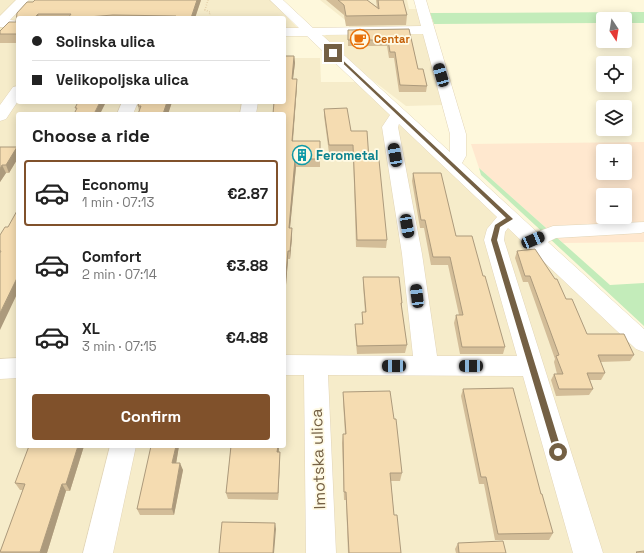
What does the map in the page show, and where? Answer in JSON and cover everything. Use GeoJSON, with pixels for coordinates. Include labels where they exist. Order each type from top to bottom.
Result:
{"type":"FeatureCollection","features":[{"type":"Feature","properties":{"kind":"street"},"geometry":{"type":"LineString","coordinates":[[0,23],[23,0]]}},
{"type":"Feature","properties":{"kind":"street"},"geometry":{"type":"LineString","coordinates":[[276,0],[644,344]]}},
{"type":"Feature","properties":{"kind":"street"},"geometry":{"type":"LineString","coordinates":[[420,0],[458,134],[458,156],[452,164]]}},
{"type":"Feature","properties":{"kind":"street"},"geometry":{"type":"LineString","coordinates":[[0,23],[16,25]]}},
{"type":"Feature","properties":{"kind":"street"},"geometry":{"type":"LineString","coordinates":[[286,32],[429,30]]}},
{"type":"Feature","properties":{"kind":"street"},"geometry":{"type":"LineString","coordinates":[[0,116],[16,93]]}},
{"type":"Feature","properties":{"kind":"street"},"geometry":{"type":"LineString","coordinates":[[400,116],[393,120],[390,127],[412,254],[426,366]]}},
{"type":"Feature","properties":{"kind":"street"},"geometry":{"type":"LineString","coordinates":[[510,219],[497,226],[494,240],[588,553]]}},
{"type":"Feature","properties":{"kind":"street"},"geometry":{"type":"LineString","coordinates":[[533,240],[553,232],[641,227]]}},
{"type":"Feature","properties":{"kind":"street"},"geometry":{"type":"LineString","coordinates":[[286,365],[532,366]]}},
{"type":"Feature","properties":{"kind":"street","name":"Imotska ulica"},"geometry":{"type":"LineString","coordinates":[[316,365],[321,553]]}},
{"type":"Feature","properties":{"kind":"street"},"geometry":{"type":"LineString","coordinates":[[0,369],[16,368]]}},
{"type":"Feature","properties":{"kind":"street"},"geometry":{"type":"LineString","coordinates":[[98,553],[123,448]]}},
{"type":"Feature","properties":{"kind":"path"},"geometry":{"type":"LineString","coordinates":[[208,0],[205,10],[210,12],[209,16]]}},
{"type":"Feature","properties":{"kind":"shaded area"},"geometry":{"type":"Polygon","coordinates":[[[0,0],[270,0],[286,16],[16,16],[16,104],[286,104],[286,58],[320,58],[321,82],[358,82],[644,353],[644,553],[0,553],[0,0]]]}},
{"type":"Feature","properties":{"kind":"shaded area"},"geometry":{"type":"Polygon","coordinates":[[[320,0],[407,0],[409,9],[419,9],[443,105],[406,106],[350,63],[323,37],[328,34],[349,33],[349,23],[320,0]]]}},
{"type":"Feature","properties":{"kind":"shaded area"},"geometry":{"type":"Polygon","coordinates":[[[286,16],[298,28],[286,30],[286,16]]]}},
{"type":"Feature","properties":{"kind":"shaded area"},"geometry":{"type":"Polygon","coordinates":[[[644,142],[644,242],[563,243],[479,168],[471,144],[644,142]]]}},
{"type":"Feature","properties":{"kind":"green space"},"geometry":{"type":"Polygon","coordinates":[[[596,12],[596,23],[434,24],[430,13],[596,12]]]}},
{"type":"Feature","properties":{"kind":"green space"},"geometry":{"type":"Polygon","coordinates":[[[632,12],[644,12],[644,23],[632,23],[632,12]]]}},
{"type":"Feature","properties":{"kind":"green space"},"geometry":{"type":"Polygon","coordinates":[[[479,168],[610,285],[644,283],[644,326],[481,175],[479,168]]]}},
{"type":"Feature","properties":{"kind":"building"},"geometry":{"type":"Polygon","coordinates":[[[35,0],[197,0],[192,16],[70,16],[71,14],[38,14],[36,16],[17,16],[17,13],[27,2],[33,2],[35,0]]]}},
{"type":"Feature","properties":{"kind":"building"},"geometry":{"type":"Polygon","coordinates":[[[338,0],[367,0],[379,9],[378,0],[403,0],[407,15],[346,16],[344,5],[338,0]]]}},
{"type":"Feature","properties":{"kind":"building"},"geometry":{"type":"Polygon","coordinates":[[[9,22],[16,22],[16,34],[0,34],[0,31],[9,22]]]}},
{"type":"Feature","properties":{"kind":"building"},"geometry":{"type":"Polygon","coordinates":[[[409,29],[418,69],[423,69],[427,86],[400,85],[395,52],[390,52],[388,40],[348,40],[348,30],[409,29]]]}},
{"type":"Feature","properties":{"kind":"building"},"geometry":{"type":"Polygon","coordinates":[[[286,56],[294,56],[292,79],[297,79],[292,141],[320,141],[320,159],[295,159],[289,228],[292,228],[286,274],[286,112],[273,112],[274,104],[286,104],[286,56]]]}},
{"type":"Feature","properties":{"kind":"building"},"geometry":{"type":"Polygon","coordinates":[[[77,104],[99,104],[95,112],[75,112],[77,108],[75,108],[77,104]]]}},
{"type":"Feature","properties":{"kind":"building"},"geometry":{"type":"Polygon","coordinates":[[[138,104],[166,104],[164,112],[139,112],[141,106],[138,106],[138,104]]]}},
{"type":"Feature","properties":{"kind":"building"},"geometry":{"type":"Polygon","coordinates":[[[347,108],[351,131],[367,131],[369,160],[379,160],[387,240],[357,240],[353,145],[329,145],[324,109],[347,108]]]}},
{"type":"Feature","properties":{"kind":"building"},"geometry":{"type":"Polygon","coordinates":[[[0,147],[16,147],[6,165],[2,165],[0,169],[0,147]]]}},
{"type":"Feature","properties":{"kind":"building"},"geometry":{"type":"Polygon","coordinates":[[[413,173],[441,173],[456,236],[472,236],[505,347],[462,347],[456,315],[463,315],[450,257],[433,257],[425,220],[421,220],[413,173]]]}},
{"type":"Feature","properties":{"kind":"building"},"geometry":{"type":"Polygon","coordinates":[[[16,213],[16,280],[0,313],[0,235],[5,227],[8,227],[16,213]]]}},
{"type":"Feature","properties":{"kind":"building"},"geometry":{"type":"Polygon","coordinates":[[[535,249],[555,279],[557,279],[566,299],[572,299],[587,334],[624,334],[634,355],[598,355],[605,373],[587,373],[593,389],[559,389],[554,374],[563,374],[556,356],[559,355],[530,276],[525,276],[517,251],[535,249]]]}},
{"type":"Feature","properties":{"kind":"building"},"geometry":{"type":"Polygon","coordinates":[[[363,277],[399,277],[407,345],[357,346],[355,324],[363,324],[362,312],[366,312],[363,277]]]}},
{"type":"Feature","properties":{"kind":"building"},"geometry":{"type":"Polygon","coordinates":[[[513,388],[553,533],[498,534],[486,477],[481,477],[463,389],[513,388]]]}},
{"type":"Feature","properties":{"kind":"building"},"geometry":{"type":"Polygon","coordinates":[[[390,391],[394,419],[396,419],[402,473],[390,473],[394,515],[397,515],[401,553],[349,553],[346,492],[344,492],[343,434],[346,434],[343,392],[390,391]]]}},
{"type":"Feature","properties":{"kind":"building"},"geometry":{"type":"Polygon","coordinates":[[[28,448],[77,448],[66,484],[62,484],[40,552],[0,552],[25,484],[15,483],[28,448]]]}},
{"type":"Feature","properties":{"kind":"building"},"geometry":{"type":"Polygon","coordinates":[[[151,448],[176,448],[172,463],[180,463],[172,509],[137,509],[151,448]]]}},
{"type":"Feature","properties":{"kind":"building"},"geometry":{"type":"Polygon","coordinates":[[[231,448],[278,448],[277,452],[280,452],[278,493],[226,493],[231,448]]]}},
{"type":"Feature","properties":{"kind":"building"},"geometry":{"type":"Polygon","coordinates":[[[222,522],[275,523],[273,553],[219,553],[222,522]]]}},
{"type":"Feature","properties":{"kind":"building"},"geometry":{"type":"Polygon","coordinates":[[[503,541],[506,553],[459,553],[458,543],[503,541]]]}},
{"type":"Feature","properties":{"kind":"building"},"geometry":{"type":"Polygon","coordinates":[[[644,551],[644,553],[636,552],[644,551]]]}},
{"type":"Feature","properties":{"kind":"place","name":"Centar"},"geometry":{"type":"Point","coordinates":[360,39]}},
{"type":"Feature","properties":{"kind":"place","name":"Ferometal"},"geometry":{"type":"Point","coordinates":[302,155]}},
{"type":"Feature","properties":{"kind":"route"},"geometry":{"type":"LineString","coordinates":[[333,53],[510,219],[497,226],[494,240],[558,452]]}}]}
